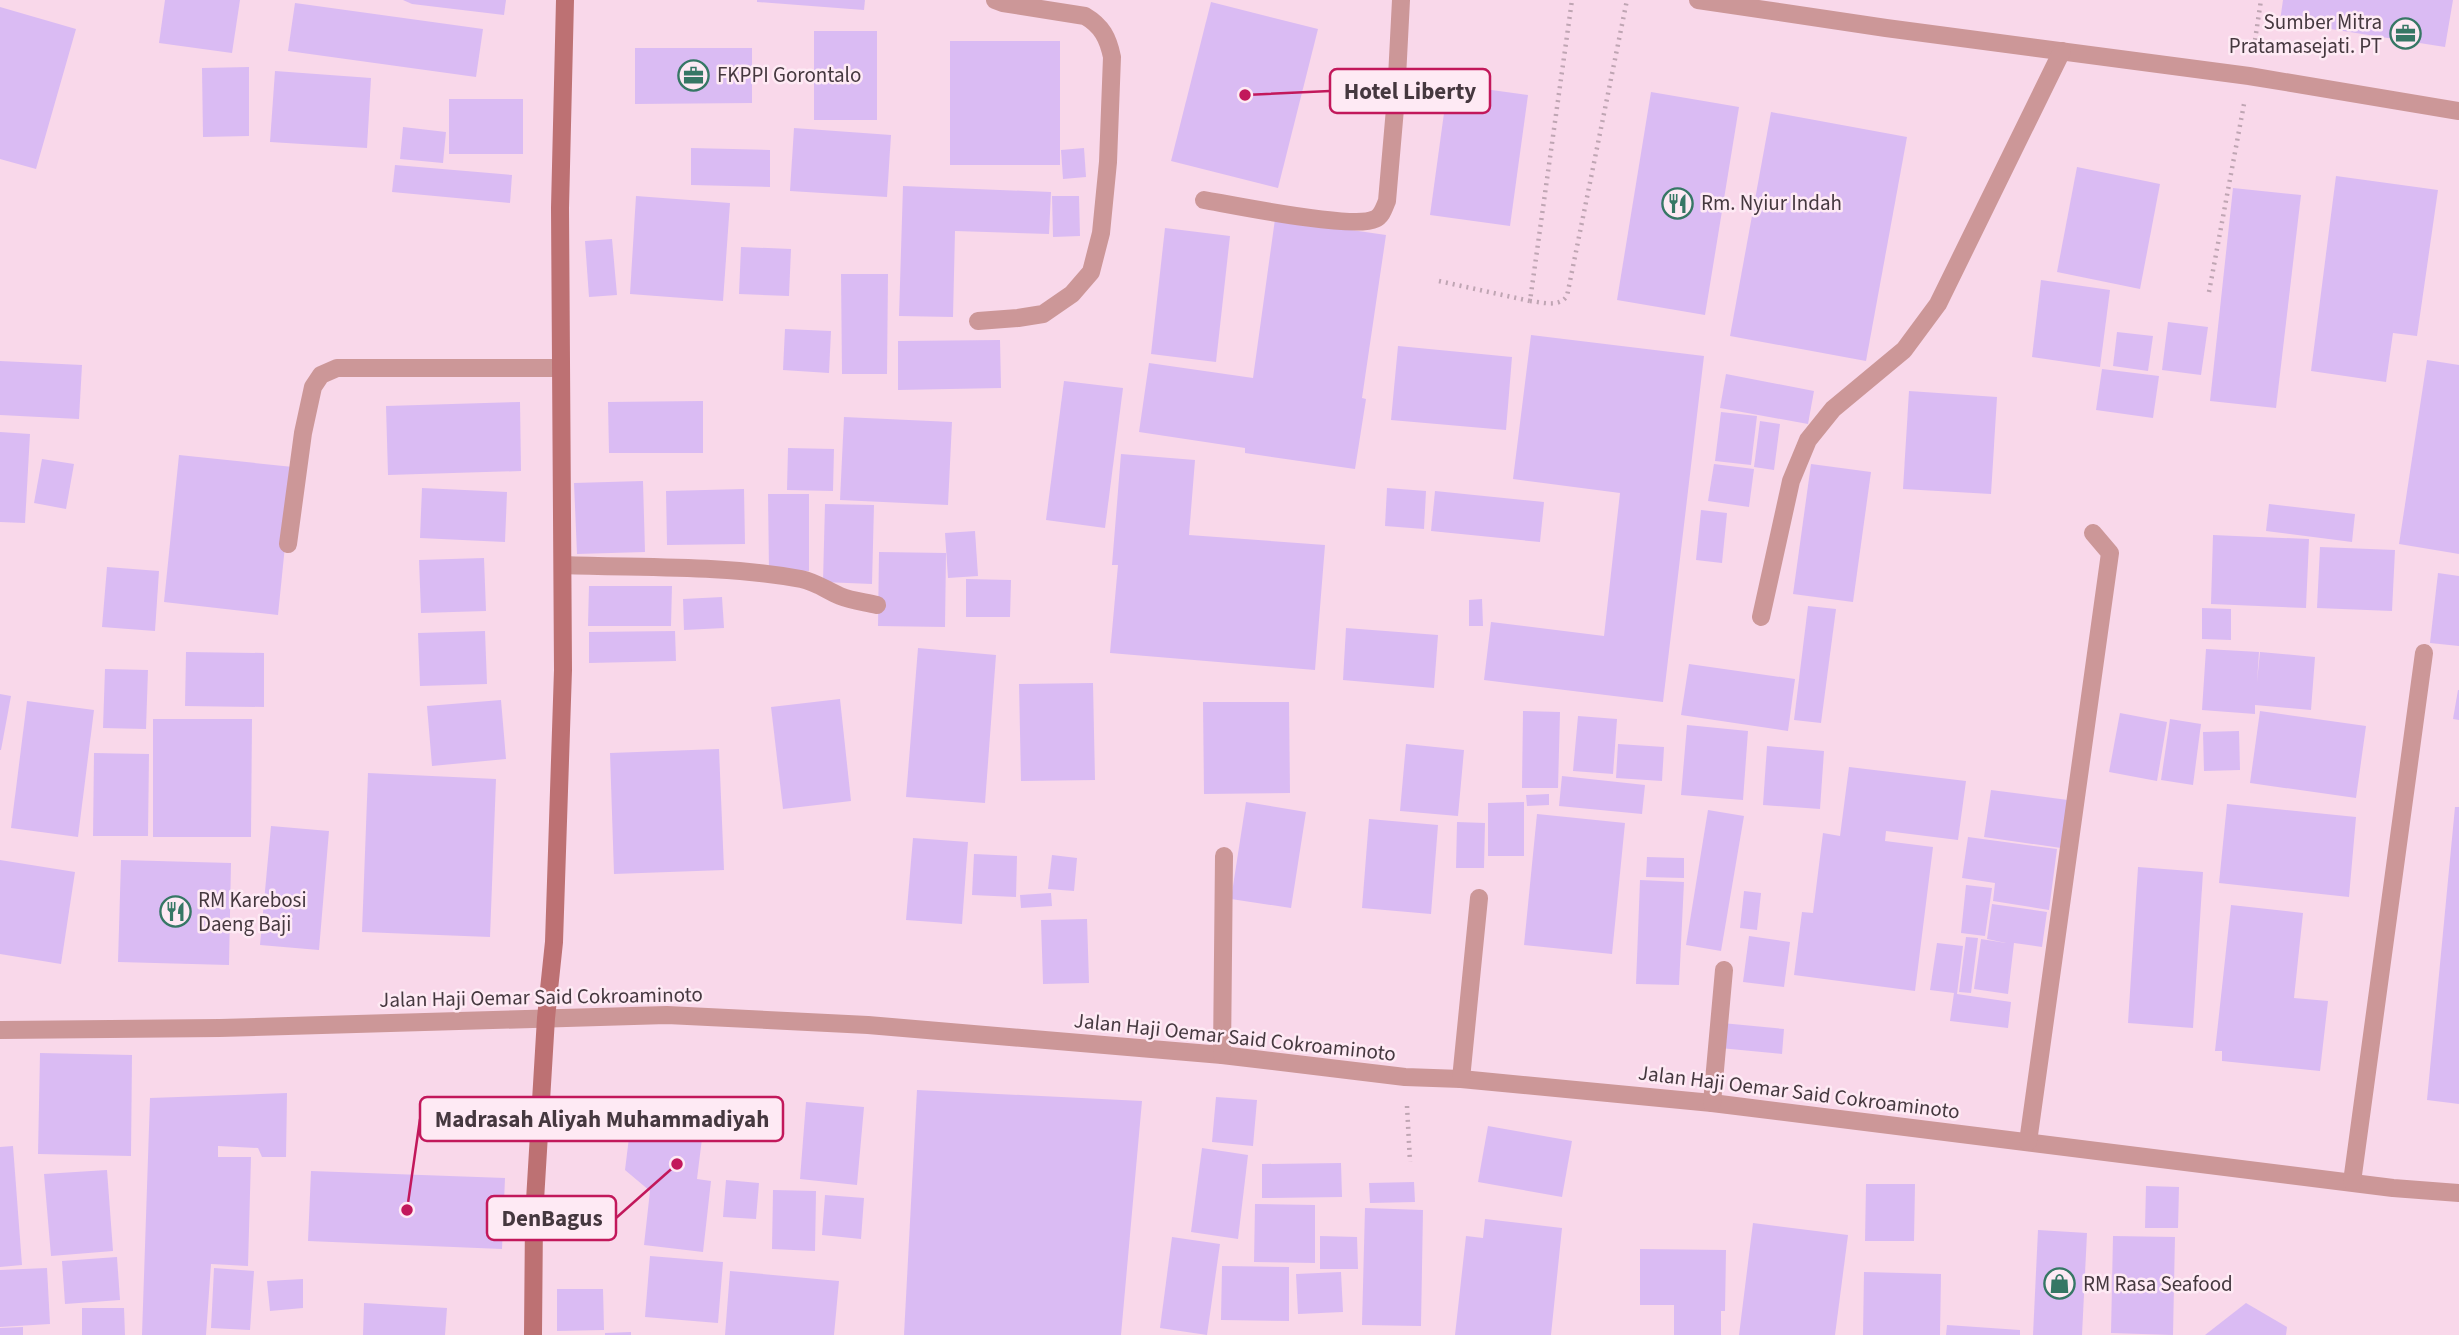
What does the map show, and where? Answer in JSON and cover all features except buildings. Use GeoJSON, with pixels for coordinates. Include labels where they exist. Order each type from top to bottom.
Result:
{"type":"FeatureCollection","features":[{"type":"Feature","properties":{"kind":"street"},"geometry":{"type":"LineString","coordinates":[[533,1335],[534,1217],[546,1018],[554,942],[559,805],[564,565],[560,208],[565,0]]}},
{"type":"Feature","properties":{"kind":"street"},"geometry":{"type":"LineString","coordinates":[[978,321],[1043,313],[1072,294],[1091,272],[1101,233],[1108,162],[1112,57],[1103,31],[1096,22],[1085,16],[995,0]]}},
{"type":"Feature","properties":{"kind":"street"},"geometry":{"type":"LineString","coordinates":[[1204,200],[1333,220],[1361,222],[1376,219],[1382,213],[1387,194],[1396,96],[1401,0]]}},
{"type":"Feature","properties":{"kind":"street"},"geometry":{"type":"LineString","coordinates":[[1698,0],[2249,76],[2459,111]]}},
{"type":"Feature","properties":{"kind":"street"},"geometry":{"type":"LineString","coordinates":[[1761,617],[1791,481],[1808,440],[1833,409],[1904,350],[1938,304],[2062,51]]}},
{"type":"Feature","properties":{"kind":"street"},"geometry":{"type":"LineString","coordinates":[[288,544],[303,433],[313,387],[321,375],[337,368],[560,368]]}},
{"type":"Feature","properties":{"kind":"street"},"geometry":{"type":"LineString","coordinates":[[2028,1142],[2110,552],[2093,533]]}},
{"type":"Feature","properties":{"kind":"street"},"geometry":{"type":"LineString","coordinates":[[564,565],[779,575],[820,584],[843,597],[877,605]]}},
{"type":"Feature","properties":{"kind":"street"},"geometry":{"type":"LineString","coordinates":[[2352,1182],[2424,653]]}},
{"type":"Feature","properties":{"kind":"street"},"geometry":{"type":"LineString","coordinates":[[1222,1055],[1224,856]]}},
{"type":"Feature","properties":{"kind":"street"},"geometry":{"type":"LineString","coordinates":[[1461,1079],[1479,898]]}},
{"type":"Feature","properties":{"kind":"street"},"geometry":{"type":"LineString","coordinates":[[1712,1103],[1724,970]]}},
{"type":"Feature","properties":{"kind":"street","name":"Jalan Haji Oemar Said Cokroaminoto"},"geometry":{"type":"LineString","coordinates":[[0,1030],[220,1028],[667,1015],[868,1025],[1222,1055],[1405,1077],[1461,1079],[1712,1103],[2459,1194]]}},
{"type":"Feature","properties":{"kind":"path"},"geometry":{"type":"LineString","coordinates":[[1530,301],[1572,0]]}},
{"type":"Feature","properties":{"kind":"path"},"geometry":{"type":"LineString","coordinates":[[1438,281],[1530,301],[1558,303],[1567,296],[1627,0]]}},
{"type":"Feature","properties":{"kind":"path"},"geometry":{"type":"LineString","coordinates":[[2209,292],[2262,0]]}},
{"type":"Feature","properties":{"kind":"path"},"geometry":{"type":"LineString","coordinates":[[1405,1077],[1410,1162]]}},
{"type":"Feature","properties":{"kind":"place","name":"Sumber Mitra Pratamasejati. PT"},"geometry":{"type":"Point","coordinates":[2405,34]}},
{"type":"Feature","properties":{"kind":"place","name":"FKPPI Gorontalo"},"geometry":{"type":"Point","coordinates":[694,75]}},
{"type":"Feature","properties":{"kind":"place","name":"Hotel Liberty"},"geometry":{"type":"Point","coordinates":[1245,95]}},
{"type":"Feature","properties":{"kind":"place","name":"Rm. Nyiur Indah"},"geometry":{"type":"Point","coordinates":[1678,203]}},
{"type":"Feature","properties":{"kind":"place","name":"RM Karebosi Daeng Baji"},"geometry":{"type":"Point","coordinates":[175,912]}},
{"type":"Feature","properties":{"kind":"place","name":"DenBagus"},"geometry":{"type":"Point","coordinates":[677,1164]}},
{"type":"Feature","properties":{"kind":"place","name":"Madrasah Aliyah Muhammadiyah"},"geometry":{"type":"Point","coordinates":[407,1210]}},
{"type":"Feature","properties":{"kind":"place","name":"RM Rasa Seafood"},"geometry":{"type":"Point","coordinates":[2060,1284]}}]}
